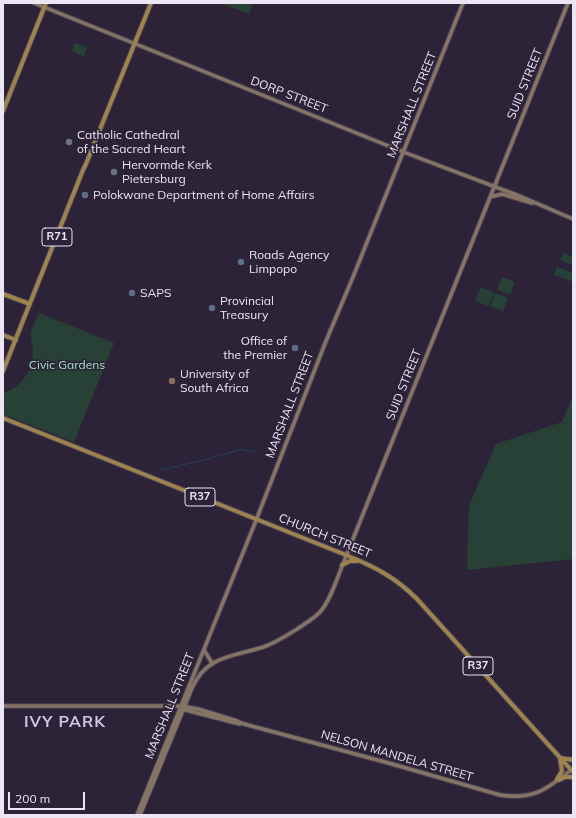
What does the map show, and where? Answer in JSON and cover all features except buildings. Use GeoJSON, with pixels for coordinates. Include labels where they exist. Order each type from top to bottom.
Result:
{"type":"FeatureCollection","features":[{"type":"Feature","properties":{"kind":"main road","name":"R71"},"geometry":{"type":"LineString","coordinates":[[30,304],[82,170],[86,164],[151,3]]}},
{"type":"Feature","properties":{"kind":"main road"},"geometry":{"type":"LineString","coordinates":[[3,111],[45,5]]}},
{"type":"Feature","properties":{"kind":"main road"},"geometry":{"type":"LineString","coordinates":[[3,294],[30,304],[3,371]]}},
{"type":"Feature","properties":{"kind":"main road"},"geometry":{"type":"LineString","coordinates":[[3,335],[16,340]]}},
{"type":"Feature","properties":{"kind":"main road","name":"CHURCH STREET"},"geometry":{"type":"LineString","coordinates":[[3,418],[346,555],[389,575],[407,589],[514,705],[571,770]]}},
{"type":"Feature","properties":{"kind":"main road"},"geometry":{"type":"LineString","coordinates":[[342,565],[350,561],[359,561]]}},
{"type":"Feature","properties":{"kind":"main road"},"geometry":{"type":"LineString","coordinates":[[558,780],[562,771],[561,758],[573,760]]}},
{"type":"Feature","properties":{"kind":"main road"},"geometry":{"type":"LineString","coordinates":[[558,780],[568,777],[573,778]]}},
{"type":"Feature","properties":{"kind":"street","name":"DORP STREET"},"geometry":{"type":"LineString","coordinates":[[34,3],[45,5],[135,44],[573,219]]}},
{"type":"Feature","properties":{"kind":"street","name":"MARSHALL STREET"},"geometry":{"type":"LineString","coordinates":[[139,815],[326,341],[353,278],[463,3]]}},
{"type":"Feature","properties":{"kind":"street","name":"SUID STREET"},"geometry":{"type":"LineString","coordinates":[[181,707],[200,673],[212,663],[274,643],[315,616],[326,604],[568,3]]}},
{"type":"Feature","properties":{"kind":"street","name":"DORP STREET"},"geometry":{"type":"LineString","coordinates":[[490,197],[502,194],[537,204]]}},
{"type":"Feature","properties":{"kind":"street"},"geometry":{"type":"LineString","coordinates":[[204,650],[212,663]]}},
{"type":"Feature","properties":{"kind":"street","name":"NELSON MANDELA STREET"},"geometry":{"type":"LineString","coordinates":[[4,706],[181,707],[385,762],[500,795],[523,797],[545,789],[571,770]]}},
{"type":"Feature","properties":{"kind":"green space"},"geometry":{"type":"Polygon","coordinates":[[[220,3],[253,3],[249,14],[220,3]]]}},
{"type":"Feature","properties":{"kind":"green space"},"geometry":{"type":"Polygon","coordinates":[[[75,43],[87,47],[84,56],[72,51],[75,43]]]}},
{"type":"Feature","properties":{"kind":"green space"},"geometry":{"type":"Polygon","coordinates":[[[563,253],[573,257],[573,265],[560,260],[563,253]]]}},
{"type":"Feature","properties":{"kind":"green space"},"geometry":{"type":"Polygon","coordinates":[[[557,267],[573,273],[573,282],[554,275],[557,267]]]}},
{"type":"Feature","properties":{"kind":"green space"},"geometry":{"type":"Polygon","coordinates":[[[502,277],[515,282],[510,295],[497,290],[502,277]]]}},
{"type":"Feature","properties":{"kind":"green space"},"geometry":{"type":"Polygon","coordinates":[[[481,287],[494,293],[488,306],[475,301],[481,287]]]}},
{"type":"Feature","properties":{"kind":"green space"},"geometry":{"type":"Polygon","coordinates":[[[495,293],[508,298],[503,311],[490,306],[495,293]]]}},
{"type":"Feature","properties":{"kind":"green space","name":"Civic Gardens"},"geometry":{"type":"Polygon","coordinates":[[[39,313],[114,343],[74,442],[3,414],[3,393],[20,383],[28,372],[33,353],[31,331],[39,313]]]}},
{"type":"Feature","properties":{"kind":"green space"},"geometry":{"type":"Polygon","coordinates":[[[573,396],[573,559],[467,570],[469,505],[496,444],[562,422],[573,396]]]}},
{"type":"Feature","properties":{"kind":"waterway"},"geometry":{"type":"LineString","coordinates":[[162,470],[241,449],[254,452]]}},
{"type":"Feature","properties":{"kind":"place","name":"Catholic Cathedral of the Sacred Heart"},"geometry":{"type":"Point","coordinates":[69,142]}},
{"type":"Feature","properties":{"kind":"place","name":"Hervormde Kerk Pietersburg"},"geometry":{"type":"Point","coordinates":[114,172]}},
{"type":"Feature","properties":{"kind":"place","name":"Polokwane Department of Home Affairs"},"geometry":{"type":"Point","coordinates":[85,195]}},
{"type":"Feature","properties":{"kind":"place","name":"Roads Agency Limpopo"},"geometry":{"type":"Point","coordinates":[241,262]}},
{"type":"Feature","properties":{"kind":"place","name":"SAPS"},"geometry":{"type":"Point","coordinates":[132,293]}},
{"type":"Feature","properties":{"kind":"place","name":"Provincial Treasury"},"geometry":{"type":"Point","coordinates":[212,308]}},
{"type":"Feature","properties":{"kind":"place","name":"Office of the Premier"},"geometry":{"type":"Point","coordinates":[295,348]}},
{"type":"Feature","properties":{"kind":"place","name":"University of South Africa"},"geometry":{"type":"Point","coordinates":[172,381]}},
{"type":"Feature","properties":{"kind":"district","name":"IVY PARK"},"geometry":{"type":"Point","coordinates":[65,722]}}]}
